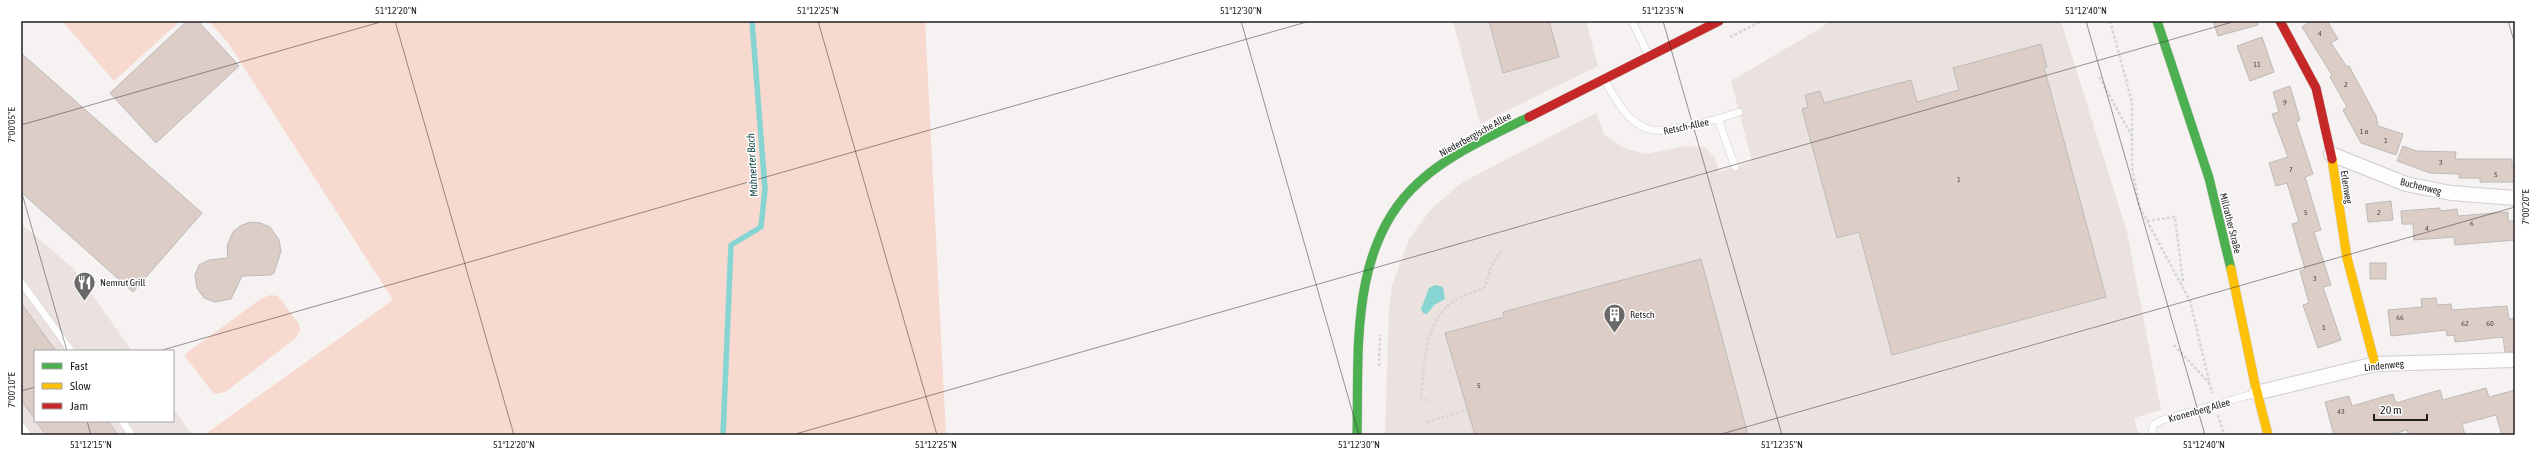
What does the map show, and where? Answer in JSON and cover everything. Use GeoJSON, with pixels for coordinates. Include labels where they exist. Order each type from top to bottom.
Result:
{"type":"FeatureCollection","features":[{"type":"Feature","properties":{"kind":"street","name":"Niederbergische Allee"},"geometry":{"type":"LineString","coordinates":[[1357,435],[1362,308],[1367,278],[1374,251],[1384,227],[1397,207],[1420,182],[1462,152],[1719,21]]}},
{"type":"Feature","properties":{"kind":"street","name":"Millrather Straße"},"geometry":{"type":"LineString","coordinates":[[2157,21],[2221,223],[2256,393],[2268,435]]}},
{"type":"Feature","properties":{"kind":"street","name":"Erlenweg"},"geometry":{"type":"LineString","coordinates":[[2280,21],[2316,88],[2331,154],[2347,258],[2375,364]]}},
{"type":"Feature","properties":{"kind":"street","name":"Buchenweg"},"geometry":{"type":"LineString","coordinates":[[2331,154],[2406,184],[2451,193],[2515,198]]}},
{"type":"Feature","properties":{"kind":"street","name":"Lindenweg"},"geometry":{"type":"LineString","coordinates":[[2256,393],[2375,364],[2515,360]]}},
{"type":"Feature","properties":{"kind":"lane"},"geometry":{"type":"LineString","coordinates":[[1632,21],[1649,56]]}},
{"type":"Feature","properties":{"kind":"lane","name":"Retsch-Allee"},"geometry":{"type":"LineString","coordinates":[[1604,80],[1628,118],[1644,129],[1659,131],[1718,119],[1734,167]]}},
{"type":"Feature","properties":{"kind":"lane"},"geometry":{"type":"LineString","coordinates":[[1718,119],[1739,112]]}},
{"type":"Feature","properties":{"kind":"lane"},"geometry":{"type":"LineString","coordinates":[[21,282],[70,350]]}},
{"type":"Feature","properties":{"kind":"lane","name":"Kronenberg Allee"},"geometry":{"type":"LineString","coordinates":[[2152,435],[2153,425],[2162,420],[2256,393]]}},
{"type":"Feature","properties":{"kind":"lane"},"geometry":{"type":"LineString","coordinates":[[123,422],[132,435]]}},
{"type":"Feature","properties":{"kind":"lane"},"geometry":{"type":"LineString","coordinates":[[21,426],[28,435]]}},
{"type":"Feature","properties":{"kind":"path"},"geometry":{"type":"LineString","coordinates":[[1729,38],[1762,21]]}},
{"type":"Feature","properties":{"kind":"path"},"geometry":{"type":"LineString","coordinates":[[2110,21],[2128,83],[2133,115],[2132,168],[2135,190],[2147,221],[2183,283],[2194,314],[2215,406],[2224,435]]}},
{"type":"Feature","properties":{"kind":"path"},"geometry":{"type":"LineString","coordinates":[[2099,77],[2133,138]]}},
{"type":"Feature","properties":{"kind":"path"},"geometry":{"type":"LineString","coordinates":[[2147,221],[2175,217],[2183,283]]}},
{"type":"Feature","properties":{"kind":"path"},"geometry":{"type":"LineString","coordinates":[[1428,400],[1422,399],[1421,395],[1432,328],[1444,310],[1455,301],[1485,287],[1491,267],[1501,251]]}},
{"type":"Feature","properties":{"kind":"path"},"geometry":{"type":"LineString","coordinates":[[1378,372],[1380,333]]}},
{"type":"Feature","properties":{"kind":"path"},"geometry":{"type":"LineString","coordinates":[[2174,345],[2210,384]]}},
{"type":"Feature","properties":{"kind":"path"},"geometry":{"type":"LineString","coordinates":[[1427,422],[1467,410]]}},
{"type":"Feature","properties":{"kind":"shaded area"},"geometry":{"type":"Polygon","coordinates":[[[62,21],[180,21],[114,81],[62,21]]]}},
{"type":"Feature","properties":{"kind":"shaded area"},"geometry":{"type":"Polygon","coordinates":[[[209,21],[925,21],[946,435],[204,435],[393,300],[229,44],[209,21]]]}},
{"type":"Feature","properties":{"kind":"shaded area"},"geometry":{"type":"Polygon","coordinates":[[[1453,21],[1586,21],[1598,66],[1480,124],[1453,21]]]}},
{"type":"Feature","properties":{"kind":"shaded area"},"geometry":{"type":"Polygon","coordinates":[[[1829,21],[2061,21],[2127,232],[2161,410],[2134,418],[2139,435],[1385,435],[1389,307],[1392,286],[1409,239],[1432,208],[1463,182],[1596,113],[1604,134],[1624,148],[1645,154],[1687,146],[1705,147],[1715,158],[1719,172],[1752,161],[1731,81],[1824,26],[1829,21]]]}},
{"type":"Feature","properties":{"kind":"shaded area"},"geometry":{"type":"Polygon","coordinates":[[[21,224],[73,268],[131,350],[34,350],[34,422],[174,422],[174,409],[192,435],[21,435],[21,224]]]}},
{"type":"Feature","properties":{"kind":"shaded area"},"geometry":{"type":"Polygon","coordinates":[[[271,295],[278,296],[299,324],[300,330],[296,338],[225,392],[214,394],[184,355],[262,298],[271,295]]]}},
{"type":"Feature","properties":{"kind":"water"},"geometry":{"type":"Polygon","coordinates":[[[1436,285],[1443,287],[1445,299],[1434,305],[1427,314],[1423,313],[1421,309],[1429,288],[1436,285]]]}},
{"type":"Feature","properties":{"kind":"building"},"geometry":{"type":"Polygon","coordinates":[[[187,21],[198,21],[239,66],[156,143],[110,93],[187,21]]]}},
{"type":"Feature","properties":{"kind":"building"},"geometry":{"type":"Polygon","coordinates":[[[1489,21],[1549,21],[1559,57],[1503,73],[1489,21]]]}},
{"type":"Feature","properties":{"kind":"building"},"geometry":{"type":"Polygon","coordinates":[[[2213,21],[2257,21],[2258,25],[2218,36],[2213,21]]]}},
{"type":"Feature","properties":{"kind":"building"},"geometry":{"type":"Polygon","coordinates":[[[2311,21],[2327,21],[2338,39],[2331,43],[2347,67],[2349,66],[2376,116],[2378,126],[2403,134],[2396,155],[2361,143],[2343,110],[2347,107],[2330,77],[2332,75],[2302,27],[2311,21]]]}},
{"type":"Feature","properties":{"kind":"building"},"geometry":{"type":"Polygon","coordinates":[[[2262,37],[2274,72],[2250,81],[2237,46],[2262,37]]]}},
{"type":"Feature","properties":{"kind":"building"},"geometry":{"type":"Polygon","coordinates":[[[2041,44],[2047,67],[2044,67],[2106,297],[1892,355],[1859,232],[1837,238],[1802,109],[1808,107],[1805,95],[1820,91],[1824,103],[1911,80],[1917,102],[1959,90],[1953,68],[2041,44]]]}},
{"type":"Feature","properties":{"kind":"building"},"geometry":{"type":"Polygon","coordinates":[[[21,53],[202,213],[133,292],[21,192],[21,53]]]}},
{"type":"Feature","properties":{"kind":"building"},"geometry":{"type":"Polygon","coordinates":[[[2290,86],[2300,120],[2296,122],[2313,174],[2305,177],[2321,230],[2314,232],[2331,285],[2323,287],[2341,340],[2318,348],[2303,305],[2309,303],[2300,271],[2305,269],[2292,224],[2299,222],[2287,183],[2276,186],[2269,163],[2288,157],[2272,114],[2279,112],[2273,92],[2290,86]]]}},
{"type":"Feature","properties":{"kind":"building"},"geometry":{"type":"Polygon","coordinates":[[[2403,146],[2416,151],[2456,152],[2455,159],[2512,159],[2512,166],[2515,166],[2515,182],[2480,182],[2480,178],[2459,178],[2459,174],[2430,173],[2397,161],[2403,146]]]}},
{"type":"Feature","properties":{"kind":"building"},"geometry":{"type":"Polygon","coordinates":[[[2391,201],[2393,220],[2368,222],[2366,204],[2391,201]]]}},
{"type":"Feature","properties":{"kind":"building"},"geometry":{"type":"Polygon","coordinates":[[[2440,208],[2440,211],[2457,209],[2458,216],[2508,212],[2508,221],[2515,221],[2515,240],[2455,245],[2454,237],[2414,240],[2413,224],[2402,224],[2401,211],[2440,208]]]}},
{"type":"Feature","properties":{"kind":"building"},"geometry":{"type":"Polygon","coordinates":[[[250,222],[260,223],[270,227],[279,240],[281,251],[274,273],[271,275],[242,276],[231,299],[215,302],[204,298],[197,288],[195,275],[199,265],[209,260],[228,258],[227,246],[233,232],[240,226],[250,222]]]}},
{"type":"Feature","properties":{"kind":"building","name":"Retsch"},"geometry":{"type":"Polygon","coordinates":[[[1701,259],[1748,435],[1475,435],[1445,333],[1504,317],[1503,312],[1701,259]]]}},
{"type":"Feature","properties":{"kind":"building"},"geometry":{"type":"Polygon","coordinates":[[[2370,263],[2386,263],[2386,279],[2370,279],[2370,263]]]}},
{"type":"Feature","properties":{"kind":"building"},"geometry":{"type":"Polygon","coordinates":[[[2436,298],[2437,305],[2451,304],[2452,310],[2507,306],[2509,319],[2515,318],[2515,352],[2505,352],[2503,337],[2455,342],[2454,335],[2447,336],[2446,330],[2391,336],[2388,310],[2422,307],[2421,299],[2436,298]]]}},
{"type":"Feature","properties":{"kind":"building"},"geometry":{"type":"Polygon","coordinates":[[[21,303],[55,350],[34,350],[34,418],[21,400],[21,303]]]}},
{"type":"Feature","properties":{"kind":"building"},"geometry":{"type":"Polygon","coordinates":[[[2486,388],[2489,397],[2515,390],[2515,435],[2502,435],[2496,415],[2462,424],[2465,435],[2409,435],[2407,430],[2389,435],[2334,435],[2325,402],[2349,396],[2352,406],[2393,394],[2396,403],[2440,390],[2443,400],[2486,388]]]}},
{"type":"Feature","properties":{"kind":"building"},"geometry":{"type":"Polygon","coordinates":[[[37,422],[109,422],[118,435],[46,435],[37,422]]]}},
{"type":"Feature","properties":{"kind":"waterway","name":"Mahnerter Bach"},"geometry":{"type":"LineString","coordinates":[[723,435],[731,245],[761,227],[765,189],[752,21]]}},
{"type":"Feature","properties":{"kind":"traffic: fast"},"geometry":{"type":"LineString","coordinates":[[2157,21],[2209,178],[2231,269]]}},
{"type":"Feature","properties":{"kind":"traffic: fast"},"geometry":{"type":"LineString","coordinates":[[1357,435],[1359,334],[1362,300],[1369,267],[1380,236],[1396,207],[1419,182],[1431,172],[1444,162],[1486,138],[1529,117]]}},
{"type":"Feature","properties":{"kind":"traffic: slow"},"geometry":{"type":"LineString","coordinates":[[2332,159],[2347,258],[2375,364]]}},
{"type":"Feature","properties":{"kind":"traffic: slow"},"geometry":{"type":"LineString","coordinates":[[2231,269],[2255,384],[2268,435]]}},
{"type":"Feature","properties":{"kind":"traffic: jam"},"geometry":{"type":"LineString","coordinates":[[1529,117],[1719,21]]}},
{"type":"Feature","properties":{"kind":"traffic: jam"},"geometry":{"type":"LineString","coordinates":[[2280,21],[2316,88],[2332,159]]}},
{"type":"Feature","properties":{"kind":"place","name":"Nemrut Grill"},"geometry":{"type":"Point","coordinates":[85,302]}},
{"type":"Feature","properties":{"kind":"place","name":"Retsch"},"geometry":{"type":"Point","coordinates":[1615,334]}}]}
